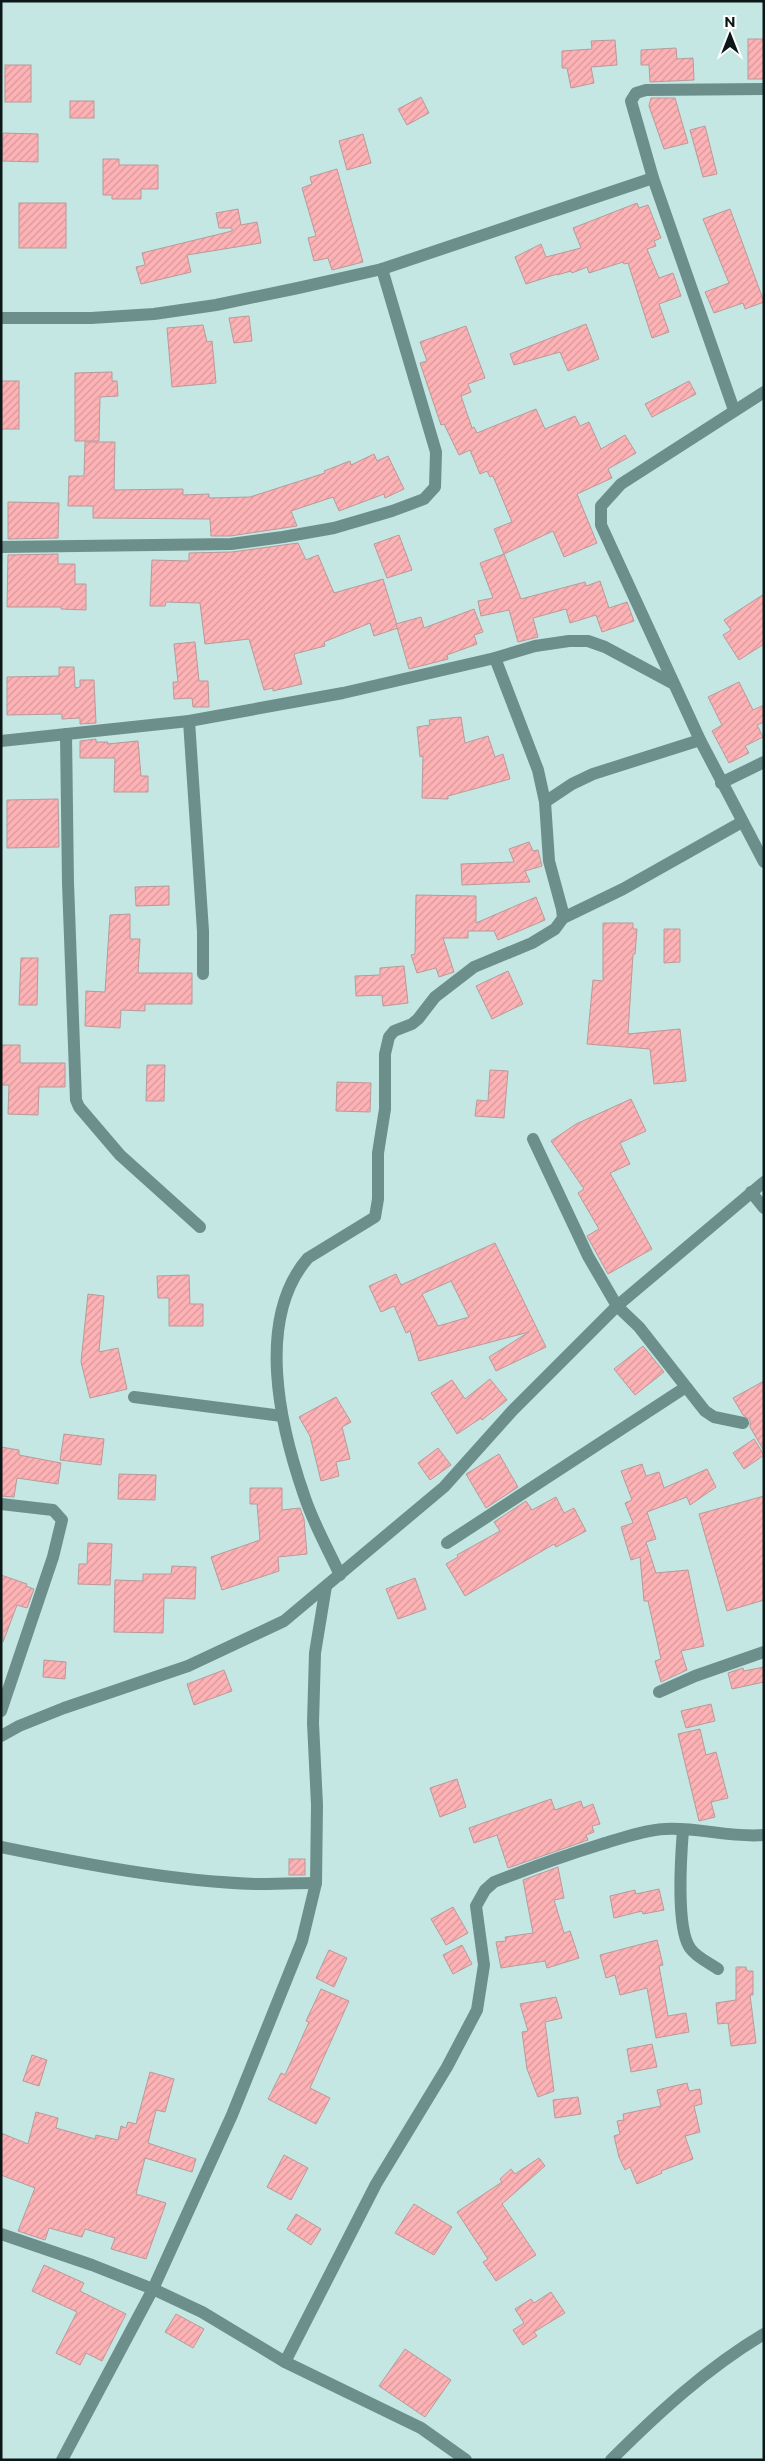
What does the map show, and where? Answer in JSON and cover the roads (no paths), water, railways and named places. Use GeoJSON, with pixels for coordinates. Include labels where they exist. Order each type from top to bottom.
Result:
{"type":"FeatureCollection","features":[{"type":"Feature","properties":{"kind":"street"},"geometry":{"type":"LineString","coordinates":[[734,410],[652,178],[631,99],[636,93],[646,90],[678,88],[764,89]]}},
{"type":"Feature","properties":{"kind":"street"},"geometry":{"type":"LineString","coordinates":[[1,318],[91,318],[154,314],[216,305],[382,269],[652,178]]}},
{"type":"Feature","properties":{"kind":"street"},"geometry":{"type":"LineString","coordinates":[[1,548],[231,544],[334,528],[424,500],[436,487],[436,452],[382,269]]}},
{"type":"Feature","properties":{"kind":"street"},"geometry":{"type":"LineString","coordinates":[[764,392],[621,484],[601,506],[601,525],[610,548],[672,683],[721,783],[764,862]]}},
{"type":"Feature","properties":{"kind":"street"},"geometry":{"type":"LineString","coordinates":[[1,741],[189,721],[344,693],[495,658],[535,646],[588,641],[605,647],[672,683]]}},
{"type":"Feature","properties":{"kind":"street"},"geometry":{"type":"LineString","coordinates":[[495,658],[530,746],[545,802],[549,861],[562,909],[562,918]]}},
{"type":"Feature","properties":{"kind":"street"},"geometry":{"type":"LineString","coordinates":[[189,721],[202,922],[203,974]]}},
{"type":"Feature","properties":{"kind":"street"},"geometry":{"type":"LineString","coordinates":[[66,734],[68,883],[76,1100],[79,1107],[120,1156],[200,1227]]}},
{"type":"Feature","properties":{"kind":"street"},"geometry":{"type":"LineString","coordinates":[[545,802],[572,784],[593,774],[700,740]]}},
{"type":"Feature","properties":{"kind":"street"},"geometry":{"type":"LineString","coordinates":[[721,783],[764,762]]}},
{"type":"Feature","properties":{"kind":"street"},"geometry":{"type":"LineString","coordinates":[[340,1575],[304,1497],[289,1447],[282,1416],[276,1349],[280,1313],[292,1279],[308,1258],[375,1216],[377,1209],[378,1154],[384,1109],[385,1054],[389,1037],[394,1031],[412,1024],[435,997],[474,967],[532,943],[555,929],[562,918],[622,888],[742,822]]}},
{"type":"Feature","properties":{"kind":"street"},"geometry":{"type":"LineString","coordinates":[[533,1139],[588,1256],[617,1306],[639,1327],[710,1415],[743,1423]]}},
{"type":"Feature","properties":{"kind":"street"},"geometry":{"type":"LineString","coordinates":[[1,1736],[19,1726],[64,1708],[197,1662],[284,1621],[444,1487],[513,1410],[617,1306],[764,1182]]}},
{"type":"Feature","properties":{"kind":"street"},"geometry":{"type":"LineString","coordinates":[[751,1192],[764,1208]]}},
{"type":"Feature","properties":{"kind":"street"},"geometry":{"type":"LineString","coordinates":[[447,1543],[686,1387]]}},
{"type":"Feature","properties":{"kind":"street"},"geometry":{"type":"LineString","coordinates":[[134,1397],[282,1416]]}},
{"type":"Feature","properties":{"kind":"street"},"geometry":{"type":"LineString","coordinates":[[1,1504],[53,1510],[62,1520],[53,1557],[1,1711]]}},
{"type":"Feature","properties":{"kind":"street"},"geometry":{"type":"LineString","coordinates":[[62,2460],[153,2289],[232,2115],[302,1941],[316,1883],[318,1805],[314,1723],[316,1653],[326,1586]]}},
{"type":"Feature","properties":{"kind":"street"},"geometry":{"type":"LineString","coordinates":[[659,1692],[695,1676],[764,1652]]}},
{"type":"Feature","properties":{"kind":"street"},"geometry":{"type":"LineString","coordinates":[[286,2362],[376,2184],[447,2068],[477,2010],[484,1965],[476,1906],[485,1890],[503,1878],[624,1837],[664,1829],[733,1835],[764,1835]]}},
{"type":"Feature","properties":{"kind":"street"},"geometry":{"type":"LineString","coordinates":[[682,1830],[681,1887],[686,1940],[693,1953],[718,1969]]}},
{"type":"Feature","properties":{"kind":"street"},"geometry":{"type":"LineString","coordinates":[[1,1847],[187,1878],[254,1884],[316,1883]]}},
{"type":"Feature","properties":{"kind":"street"},"geometry":{"type":"LineString","coordinates":[[1,2234],[153,2289],[202,2312],[286,2362],[421,2428],[466,2460]]}},
{"type":"Feature","properties":{"kind":"street"},"geometry":{"type":"LineString","coordinates":[[611,2460],[656,2414],[717,2366],[764,2334]]}}]}
